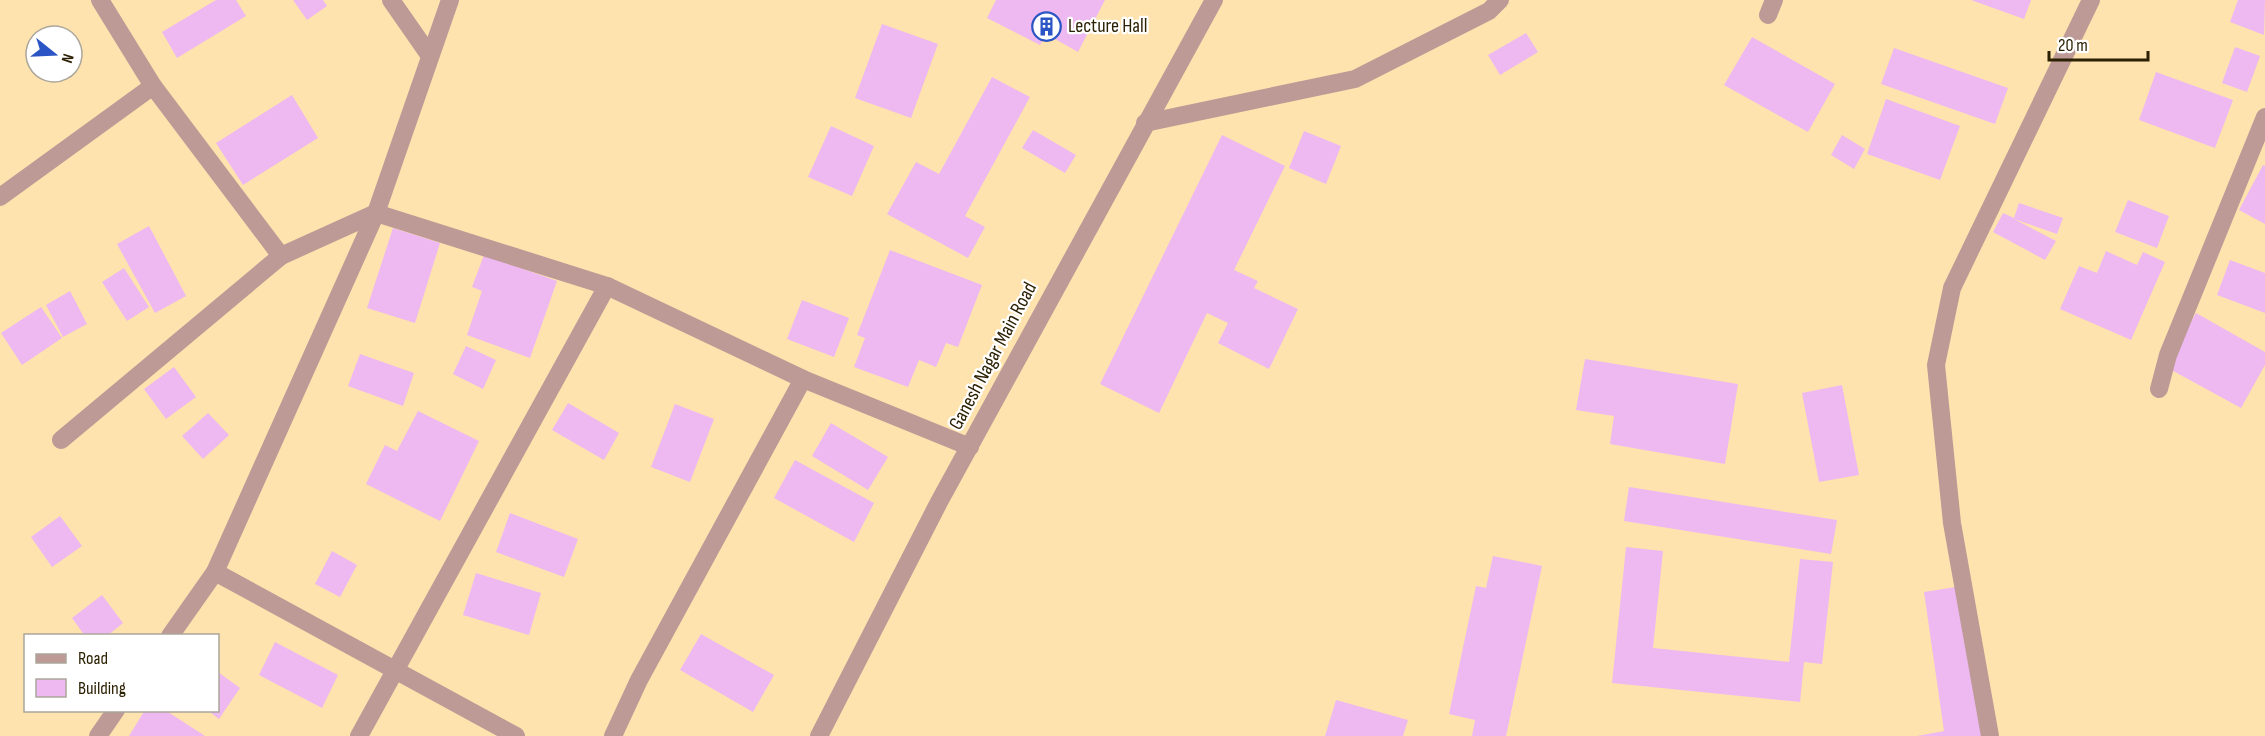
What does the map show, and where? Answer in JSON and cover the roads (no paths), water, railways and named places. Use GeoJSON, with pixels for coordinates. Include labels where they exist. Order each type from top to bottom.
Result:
{"type":"FeatureCollection","features":[{"type":"Feature","properties":{"kind":"street"},"geometry":{"type":"LineString","coordinates":[[100,0],[153,86],[281,256]]}},
{"type":"Feature","properties":{"kind":"street"},"geometry":{"type":"LineString","coordinates":[[391,0],[430,56]]}},
{"type":"Feature","properties":{"kind":"street"},"geometry":{"type":"LineString","coordinates":[[171,634],[215,572],[376,213],[450,0]]}},
{"type":"Feature","properties":{"kind":"street","name":"Ganesh Nagar Main Road"},"geometry":{"type":"LineString","coordinates":[[819,736],[970,447],[1214,0]]}},
{"type":"Feature","properties":{"kind":"street"},"geometry":{"type":"LineString","coordinates":[[1145,123],[1355,79],[1490,11],[1500,0]]}},
{"type":"Feature","properties":{"kind":"street"},"geometry":{"type":"LineString","coordinates":[[1990,736],[1952,523],[1936,365],[1952,288],[2091,0]]}},
{"type":"Feature","properties":{"kind":"street"},"geometry":{"type":"LineString","coordinates":[[0,197],[153,86]]}},
{"type":"Feature","properties":{"kind":"street"},"geometry":{"type":"LineString","coordinates":[[2159,389],[2168,355],[2265,117]]}},
{"type":"Feature","properties":{"kind":"street"},"geometry":{"type":"LineString","coordinates":[[61,440],[281,256],[376,213],[608,286],[804,380],[970,447]]}},
{"type":"Feature","properties":{"kind":"street"},"geometry":{"type":"LineString","coordinates":[[359,736],[608,286]]}},
{"type":"Feature","properties":{"kind":"street"},"geometry":{"type":"LineString","coordinates":[[613,736],[639,680],[804,380]]}},
{"type":"Feature","properties":{"kind":"street"},"geometry":{"type":"LineString","coordinates":[[215,572],[516,736]]}},
{"type":"Feature","properties":{"kind":"street"},"geometry":{"type":"LineString","coordinates":[[98,736],[115,712]]}},
{"type":"Feature","properties":{"kind":"place","name":"Lecture Hall"},"geometry":{"type":"Point","coordinates":[1047,26]}}]}
